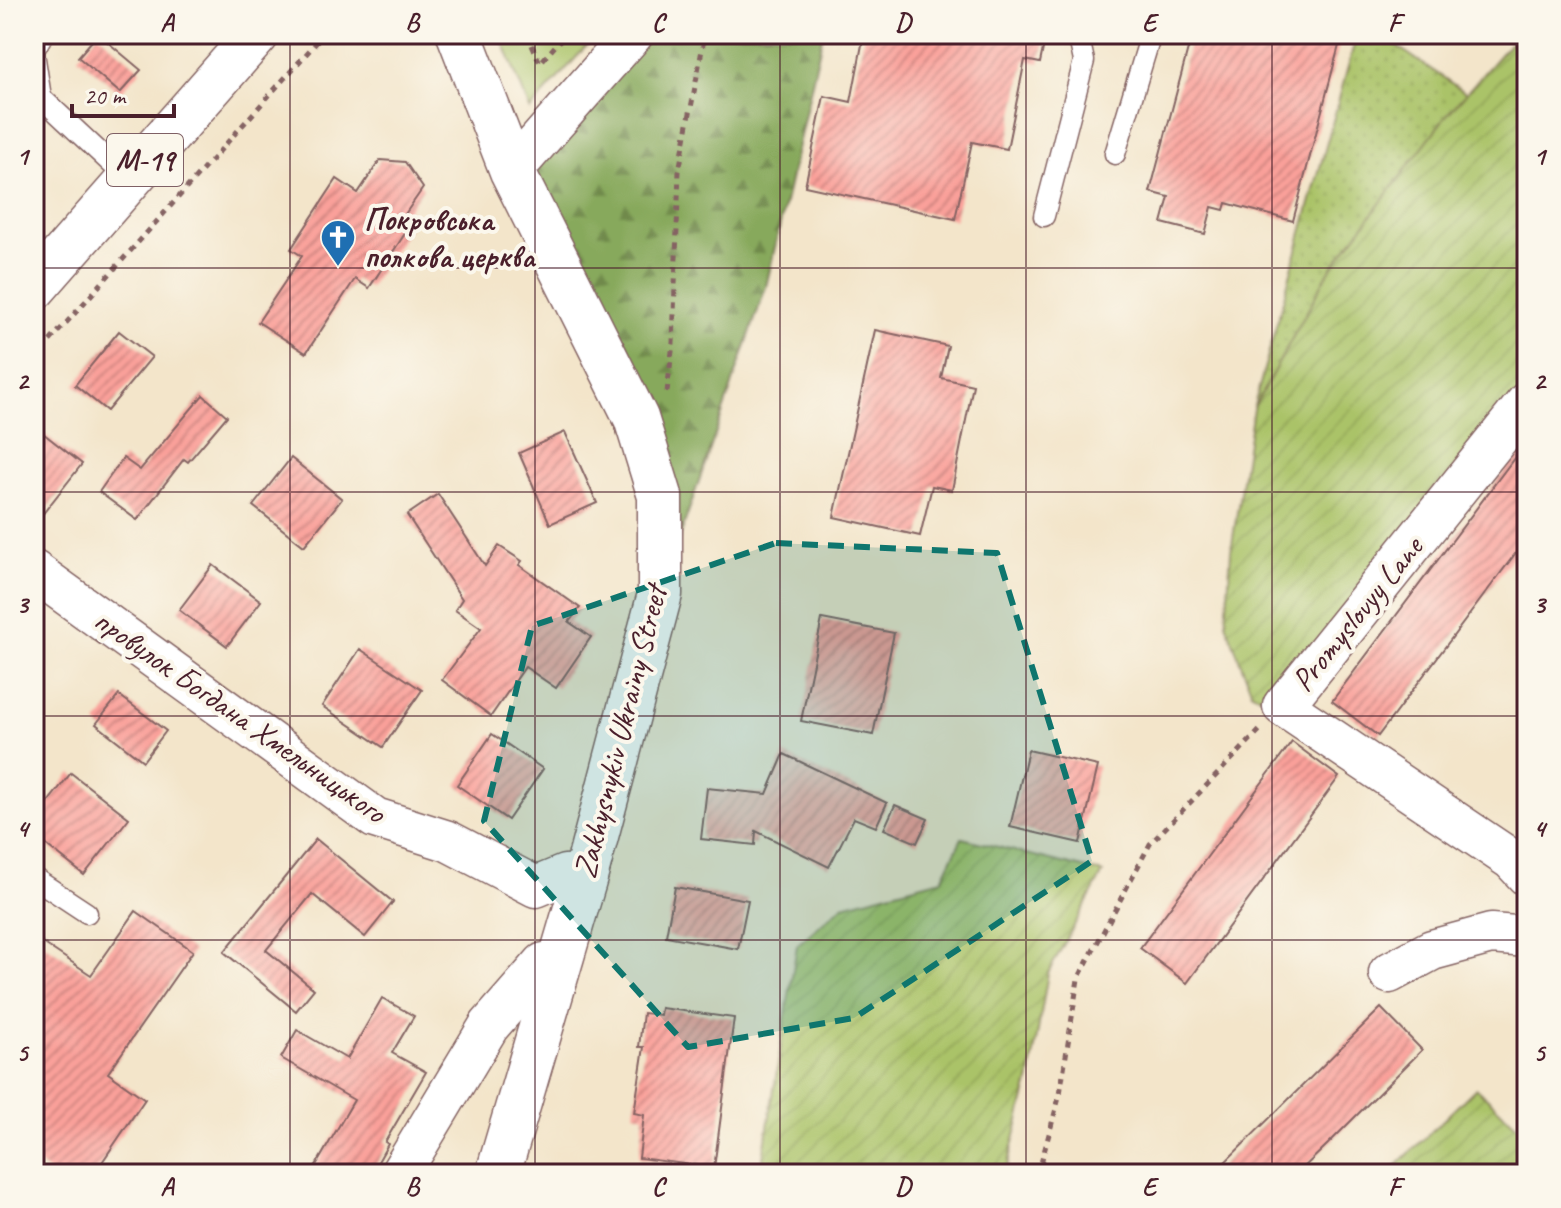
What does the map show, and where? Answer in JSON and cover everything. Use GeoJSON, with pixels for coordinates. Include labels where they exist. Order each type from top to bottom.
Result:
{"type":"FeatureCollection","features":[{"type":"Feature","properties":{"kind":"main road","name":"М-19"},"geometry":{"type":"LineString","coordinates":[[34,288],[257,34]]}},
{"type":"Feature","properties":{"kind":"main road","name":"Zakhysnykiv Ukrainy Street"},"geometry":{"type":"LineString","coordinates":[[459,34],[512,171],[636,418],[660,496],[660,594],[586,874],[498,1174]]}},
{"type":"Feature","properties":{"kind":"street"},"geometry":{"type":"LineString","coordinates":[[512,171],[633,34]]}},
{"type":"Feature","properties":{"kind":"street","name":"Promyslovyy Lane"},"geometry":{"type":"LineString","coordinates":[[1527,402],[1283,706],[1512,860],[1527,876]]}},
{"type":"Feature","properties":{"kind":"street","name":"провулок Богдана Хмельницького"},"geometry":{"type":"LineString","coordinates":[[34,571],[375,818],[448,841],[536,887],[565,875],[586,874]]}},
{"type":"Feature","properties":{"kind":"street"},"geometry":{"type":"LineString","coordinates":[[1389,973],[1432,950],[1491,934],[1527,937]]}},
{"type":"Feature","properties":{"kind":"street"},"geometry":{"type":"LineString","coordinates":[[400,1174],[489,1026],[544,963],[560,961]]}},
{"type":"Feature","properties":{"kind":"lane"},"geometry":{"type":"LineString","coordinates":[[43,34],[34,51],[37,94],[128,179]]}},
{"type":"Feature","properties":{"kind":"lane"},"geometry":{"type":"LineString","coordinates":[[1044,216],[1084,61],[1078,34]]}},
{"type":"Feature","properties":{"kind":"lane"},"geometry":{"type":"LineString","coordinates":[[1115,154],[1151,34]]}},
{"type":"Feature","properties":{"kind":"lane"},"geometry":{"type":"LineString","coordinates":[[34,878],[87,913]]}},
{"type":"Feature","properties":{"kind":"path"},"geometry":{"type":"LineString","coordinates":[[34,359],[324,34]]}},
{"type":"Feature","properties":{"kind":"path"},"geometry":{"type":"LineString","coordinates":[[527,34],[540,63],[566,34]]}},
{"type":"Feature","properties":{"kind":"path"},"geometry":{"type":"LineString","coordinates":[[665,404],[673,343],[679,171],[705,34]]}},
{"type":"Feature","properties":{"kind":"path"},"geometry":{"type":"LineString","coordinates":[[1038,1174],[1060,1094],[1078,979],[1150,844],[1283,706]]}},
{"type":"Feature","properties":{"kind":"highlighted area"},"geometry":{"type":"Polygon","coordinates":[[[776,543],[997,553],[1092,861],[854,1018],[688,1047],[484,821],[532,626],[776,543]]]}},
{"type":"Feature","properties":{"kind":"green space"},"geometry":{"type":"Polygon","coordinates":[[[500,34],[597,34],[530,110],[500,34]]]}},
{"type":"Feature","properties":{"kind":"green space"},"geometry":{"type":"Polygon","coordinates":[[[633,34],[823,34],[766,287],[660,594],[660,496],[512,171],[633,34]]]}},
{"type":"Feature","properties":{"kind":"green space"},"geometry":{"type":"Polygon","coordinates":[[[1357,34],[1379,34],[1466,93],[1330,270],[1253,409],[1357,34]]]}},
{"type":"Feature","properties":{"kind":"green space"},"geometry":{"type":"Polygon","coordinates":[[[1518,34],[1527,34],[1527,402],[1283,706],[1252,693],[1226,623],[1231,551],[1253,409],[1330,270],[1446,116],[1518,34]]]}},
{"type":"Feature","properties":{"kind":"green space"},"geometry":{"type":"Polygon","coordinates":[[[962,838],[1103,873],[1048,973],[1029,1082],[1005,1174],[767,1174],[761,1171],[797,945],[843,905],[942,879],[962,838]]]}},
{"type":"Feature","properties":{"kind":"green space"},"geometry":{"type":"Polygon","coordinates":[[[1476,1088],[1527,1135],[1527,1174],[1388,1174],[1476,1088]]]}},
{"type":"Feature","properties":{"kind":"building"},"geometry":{"type":"Polygon","coordinates":[[[98,34],[141,70],[120,93],[78,57],[98,34]]]}},
{"type":"Feature","properties":{"kind":"building"},"geometry":{"type":"Polygon","coordinates":[[[864,34],[1046,34],[1040,63],[1025,60],[1007,149],[972,142],[955,219],[805,186],[824,96],[851,102],[864,34]]]}},
{"type":"Feature","properties":{"kind":"building"},"geometry":{"type":"Polygon","coordinates":[[[1192,34],[1342,34],[1293,221],[1226,203],[1224,210],[1212,207],[1205,234],[1162,223],[1169,197],[1150,192],[1192,34]]]}},
{"type":"Feature","properties":{"kind":"building","name":"Покровська полкова церква"},"geometry":{"type":"Polygon","coordinates":[[[380,160],[405,162],[423,188],[401,220],[410,226],[369,288],[355,279],[306,353],[258,322],[302,256],[291,249],[337,179],[358,193],[380,160]]]}},
{"type":"Feature","properties":{"kind":"building"},"geometry":{"type":"Polygon","coordinates":[[[875,330],[948,346],[941,378],[973,385],[952,490],[932,486],[920,536],[834,517],[875,330]]]}},
{"type":"Feature","properties":{"kind":"building"},"geometry":{"type":"Polygon","coordinates":[[[119,331],[152,357],[107,411],[75,385],[119,331]]]}},
{"type":"Feature","properties":{"kind":"building"},"geometry":{"type":"Polygon","coordinates":[[[203,395],[227,416],[188,462],[184,459],[137,520],[99,492],[123,458],[140,470],[203,395]]]}},
{"type":"Feature","properties":{"kind":"building"},"geometry":{"type":"Polygon","coordinates":[[[34,426],[82,464],[34,525],[34,426]]]}},
{"type":"Feature","properties":{"kind":"building"},"geometry":{"type":"Polygon","coordinates":[[[565,432],[597,503],[550,524],[519,453],[565,432]]]}},
{"type":"Feature","properties":{"kind":"building"},"geometry":{"type":"Polygon","coordinates":[[[1527,441],[1527,538],[1378,736],[1332,701],[1527,441]]]}},
{"type":"Feature","properties":{"kind":"building"},"geometry":{"type":"Polygon","coordinates":[[[291,458],[342,499],[304,546],[253,506],[291,458]]]}},
{"type":"Feature","properties":{"kind":"building"},"geometry":{"type":"Polygon","coordinates":[[[438,494],[485,566],[499,546],[522,561],[519,565],[580,608],[569,622],[591,637],[556,688],[525,667],[491,716],[442,680],[481,628],[455,610],[462,599],[407,515],[438,494]]]}},
{"type":"Feature","properties":{"kind":"building"},"geometry":{"type":"Polygon","coordinates":[[[213,565],[261,601],[227,646],[179,610],[213,565]]]}},
{"type":"Feature","properties":{"kind":"building"},"geometry":{"type":"Polygon","coordinates":[[[822,619],[894,633],[873,735],[801,721],[822,619]]]}},
{"type":"Feature","properties":{"kind":"building"},"geometry":{"type":"Polygon","coordinates":[[[360,649],[422,690],[383,747],[322,706],[360,649]]]}},
{"type":"Feature","properties":{"kind":"building"},"geometry":{"type":"Polygon","coordinates":[[[119,695],[166,731],[143,761],[96,724],[119,695]]]}},
{"type":"Feature","properties":{"kind":"building"},"geometry":{"type":"Polygon","coordinates":[[[492,734],[543,769],[508,820],[457,785],[492,734]]]}},
{"type":"Feature","properties":{"kind":"building"},"geometry":{"type":"Polygon","coordinates":[[[1292,742],[1339,777],[1187,983],[1140,948],[1292,742]]]}},
{"type":"Feature","properties":{"kind":"building"},"geometry":{"type":"Polygon","coordinates":[[[1028,750],[1098,766],[1080,843],[1010,827],[1028,750]]]}},
{"type":"Feature","properties":{"kind":"building"},"geometry":{"type":"Polygon","coordinates":[[[784,754],[887,803],[876,827],[854,818],[829,867],[756,831],[755,845],[701,839],[707,788],[767,794],[784,754]]]}},
{"type":"Feature","properties":{"kind":"building"},"geometry":{"type":"Polygon","coordinates":[[[71,773],[129,818],[84,875],[34,835],[34,820],[71,773]]]}},
{"type":"Feature","properties":{"kind":"building"},"geometry":{"type":"Polygon","coordinates":[[[895,805],[928,819],[917,843],[884,829],[895,805]]]}},
{"type":"Feature","properties":{"kind":"building"},"geometry":{"type":"Polygon","coordinates":[[[316,839],[393,902],[365,937],[312,894],[266,950],[314,989],[296,1011],[224,952],[316,839]]]}},
{"type":"Feature","properties":{"kind":"building"},"geometry":{"type":"Polygon","coordinates":[[[675,887],[748,900],[738,949],[666,936],[675,887]]]}},
{"type":"Feature","properties":{"kind":"building"},"geometry":{"type":"Polygon","coordinates":[[[136,911],[193,951],[108,1073],[145,1099],[94,1174],[52,1174],[34,1161],[34,937],[91,975],[136,911]]]}},
{"type":"Feature","properties":{"kind":"building"},"geometry":{"type":"Polygon","coordinates":[[[382,998],[414,1016],[392,1053],[426,1072],[385,1142],[388,1144],[371,1174],[311,1174],[354,1100],[281,1058],[297,1030],[347,1059],[382,998]]]}},
{"type":"Feature","properties":{"kind":"building"},"geometry":{"type":"Polygon","coordinates":[[[661,1008],[734,1018],[714,1168],[639,1158],[644,1115],[634,1113],[644,1047],[639,1047],[643,1013],[660,1015],[661,1008]]]}},
{"type":"Feature","properties":{"kind":"building"},"geometry":{"type":"Polygon","coordinates":[[[1381,1008],[1422,1050],[1328,1144],[1297,1174],[1213,1174],[1381,1008]]]}},
{"type":"Feature","properties":{"kind":"place","name":"Покровська полкова церква"},"geometry":{"type":"Point","coordinates":[338,268]}}]}
